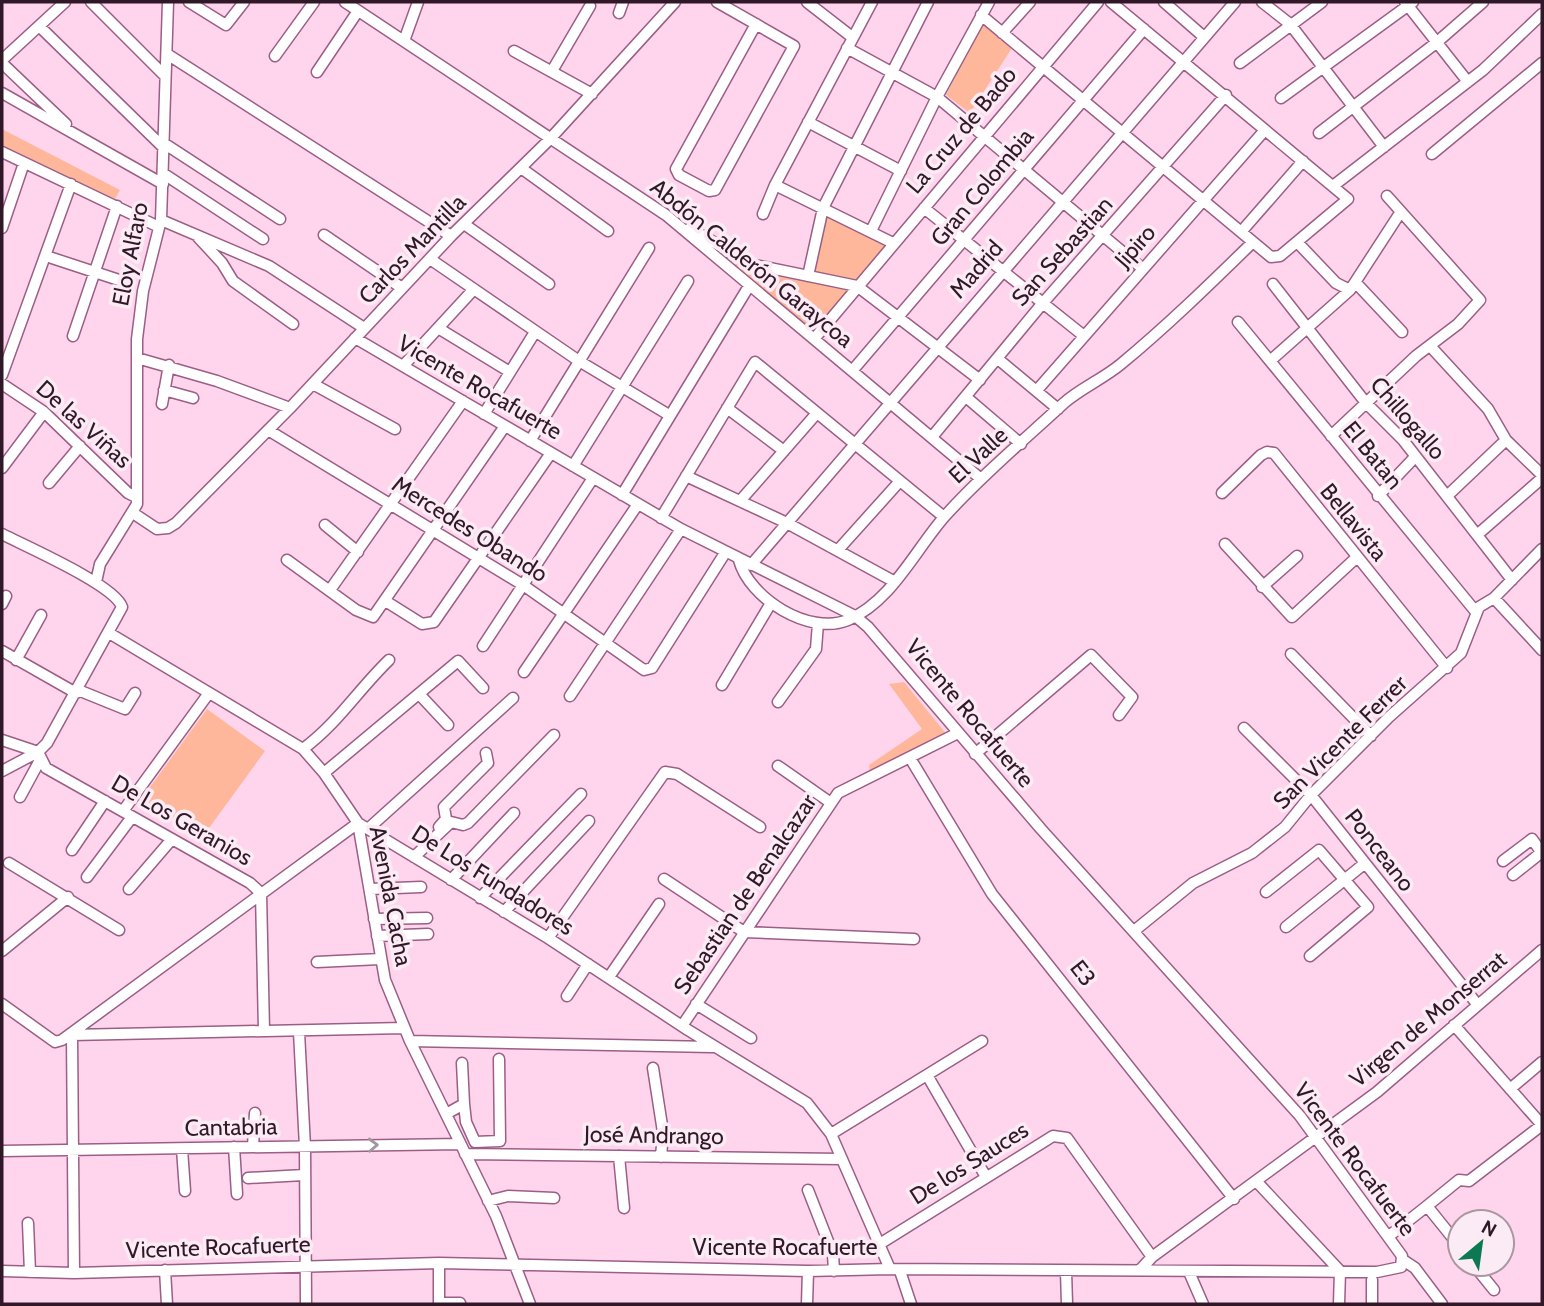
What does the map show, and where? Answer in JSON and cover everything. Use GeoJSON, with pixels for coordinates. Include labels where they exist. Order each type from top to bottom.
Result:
{"type":"FeatureCollection","features":[{"type":"Feature","properties":{"kind":"street"},"geometry":{"type":"LineString","coordinates":[[65,2],[2,61],[76,134]]}},
{"type":"Feature","properties":{"kind":"street"},"geometry":{"type":"LineString","coordinates":[[91,2],[165,76]]}},
{"type":"Feature","properties":{"kind":"street","name":"Eloy Alfaro"},"geometry":{"type":"LineString","coordinates":[[133,513],[136,497],[137,358],[143,290],[160,223],[164,179],[167,2]]}},
{"type":"Feature","properties":{"kind":"street"},"geometry":{"type":"LineString","coordinates":[[189,2],[226,25],[244,2]]}},
{"type":"Feature","properties":{"kind":"street"},"geometry":{"type":"LineString","coordinates":[[275,56],[314,2]]}},
{"type":"Feature","properties":{"kind":"street","name":"Abdón Calderón Garaycoa"},"geometry":{"type":"LineString","coordinates":[[345,2],[666,215],[981,479]]}},
{"type":"Feature","properties":{"kind":"street"},"geometry":{"type":"LineString","coordinates":[[404,41],[418,2]]}},
{"type":"Feature","properties":{"kind":"street"},"geometry":{"type":"LineString","coordinates":[[619,13],[624,2]]}},
{"type":"Feature","properties":{"kind":"street","name":"Carlos Mantilla"},"geometry":{"type":"LineString","coordinates":[[133,513],[157,529],[168,528],[176,523],[313,384],[451,236],[550,139],[675,2]]}},
{"type":"Feature","properties":{"kind":"street"},"geometry":{"type":"LineString","coordinates":[[717,2],[757,24],[794,46],[712,192],[676,172],[757,24]]}},
{"type":"Feature","properties":{"kind":"street"},"geometry":{"type":"LineString","coordinates":[[807,2],[849,43],[937,97],[1143,269]]}},
{"type":"Feature","properties":{"kind":"street"},"geometry":{"type":"LineString","coordinates":[[763,214],[775,185],[872,2]]}},
{"type":"Feature","properties":{"kind":"street"},"geometry":{"type":"LineString","coordinates":[[808,276],[823,208],[928,2]]}},
{"type":"Feature","properties":{"kind":"street"},"geometry":{"type":"LineString","coordinates":[[871,231],[937,97],[989,2]]}},
{"type":"Feature","properties":{"kind":"street"},"geometry":{"type":"LineString","coordinates":[[1002,33],[1030,2]]}},
{"type":"Feature","properties":{"kind":"street","name":"La Cruz de Bado"},"geometry":{"type":"LineString","coordinates":[[814,339],[1098,2]]}},
{"type":"Feature","properties":{"kind":"street"},"geometry":{"type":"LineString","coordinates":[[981,15],[1271,257],[1280,256],[1348,199],[1111,2]]}},
{"type":"Feature","properties":{"kind":"street","name":"Madrid"},"geometry":{"type":"LineString","coordinates":[[751,565],[1235,2]]}},
{"type":"Feature","properties":{"kind":"street"},"geometry":{"type":"LineString","coordinates":[[1262,2],[1290,24],[1384,147]]}},
{"type":"Feature","properties":{"kind":"street"},"geometry":{"type":"LineString","coordinates":[[1240,63],[1322,2]]}},
{"type":"Feature","properties":{"kind":"street"},"geometry":{"type":"LineString","coordinates":[[1319,133],[1436,43],[1483,2]]}},
{"type":"Feature","properties":{"kind":"street"},"geometry":{"type":"LineString","coordinates":[[1166,3],[1204,37]]}},
{"type":"Feature","properties":{"kind":"street"},"geometry":{"type":"LineString","coordinates":[[1281,98],[1409,3],[1436,43],[1468,82]]}},
{"type":"Feature","properties":{"kind":"street"},"geometry":{"type":"LineString","coordinates":[[552,71],[590,6]]}},
{"type":"Feature","properties":{"kind":"street"},"geometry":{"type":"LineString","coordinates":[[317,72],[358,11]]}},
{"type":"Feature","properties":{"kind":"street"},"geometry":{"type":"LineString","coordinates":[[1334,186],[1468,82],[1542,14]]}},
{"type":"Feature","properties":{"kind":"street"},"geometry":{"type":"LineString","coordinates":[[39,26],[165,146],[280,219]]}},
{"type":"Feature","properties":{"kind":"street","name":"Gran Colombia"},"geometry":{"type":"LineString","coordinates":[[852,371],[1144,29]]}},
{"type":"Feature","properties":{"kind":"street"},"geometry":{"type":"LineString","coordinates":[[514,51],[593,94]]}},
{"type":"Feature","properties":{"kind":"street"},"geometry":{"type":"LineString","coordinates":[[167,54],[451,236]]}},
{"type":"Feature","properties":{"kind":"street"},"geometry":{"type":"LineString","coordinates":[[1432,154],[1542,63]]}},
{"type":"Feature","properties":{"kind":"street"},"geometry":{"type":"LineString","coordinates":[[2,93],[164,179],[264,239]]}},
{"type":"Feature","properties":{"kind":"street","name":"San Sebastian"},"geometry":{"type":"LineString","coordinates":[[932,437],[1042,304],[1105,236],[1226,95]]}},
{"type":"Feature","properties":{"kind":"street"},"geometry":{"type":"LineString","coordinates":[[808,121],[901,171]]}},
{"type":"Feature","properties":{"kind":"street","name":"Jipiro"},"geometry":{"type":"LineString","coordinates":[[1038,390],[1265,130]]}},
{"type":"Feature","properties":{"kind":"street"},"geometry":{"type":"LineString","coordinates":[[2,152],[117,206],[197,235],[269,266],[364,328]]}},
{"type":"Feature","properties":{"kind":"street"},"geometry":{"type":"LineString","coordinates":[[1241,232],[1303,161]]}},
{"type":"Feature","properties":{"kind":"street"},"geometry":{"type":"LineString","coordinates":[[2,228],[24,163]]}},
{"type":"Feature","properties":{"kind":"street"},"geometry":{"type":"LineString","coordinates":[[521,169],[608,231]]}},
{"type":"Feature","properties":{"kind":"street"},"geometry":{"type":"LineString","coordinates":[[2,374],[71,184]]}},
{"type":"Feature","properties":{"kind":"street"},"geometry":{"type":"LineString","coordinates":[[775,185],[893,243]]}},
{"type":"Feature","properties":{"kind":"street"},"geometry":{"type":"LineString","coordinates":[[1331,436],[1416,356],[1458,324],[1480,300],[1387,196]]}},
{"type":"Feature","properties":{"kind":"street"},"geometry":{"type":"LineString","coordinates":[[73,336],[117,206]]}},
{"type":"Feature","properties":{"kind":"street"},"geometry":{"type":"LineString","coordinates":[[924,208],[1084,336]]}},
{"type":"Feature","properties":{"kind":"street"},"geometry":{"type":"LineString","coordinates":[[1270,361],[1353,286],[1401,214]]}},
{"type":"Feature","properties":{"kind":"street"},"geometry":{"type":"LineString","coordinates":[[666,215],[750,264],[857,286],[980,380]]}},
{"type":"Feature","properties":{"kind":"street"},"geometry":{"type":"LineString","coordinates":[[464,224],[549,284]]}},
{"type":"Feature","properties":{"kind":"street"},"geometry":{"type":"LineString","coordinates":[[197,235],[222,263],[233,281],[293,324]]}},
{"type":"Feature","properties":{"kind":"street"},"geometry":{"type":"LineString","coordinates":[[324,235],[402,288]]}},
{"type":"Feature","properties":{"kind":"street","name":"El Valle"},"geometry":{"type":"LineString","coordinates":[[818,623],[844,621],[855,616],[895,582],[944,517],[981,479],[1058,409],[1118,366],[1253,242]]}},
{"type":"Feature","properties":{"kind":"street"},"geometry":{"type":"LineString","coordinates":[[1297,242],[1336,283],[1353,286],[1402,332]]}},
{"type":"Feature","properties":{"kind":"street"},"geometry":{"type":"LineString","coordinates":[[530,441],[649,248]]}},
{"type":"Feature","properties":{"kind":"street"},"geometry":{"type":"LineString","coordinates":[[46,256],[125,282]]}},
{"type":"Feature","properties":{"kind":"street"},"geometry":{"type":"LineString","coordinates":[[430,259],[579,361],[669,415]]}},
{"type":"Feature","properties":{"kind":"street"},"geometry":{"type":"LineString","coordinates":[[573,466],[688,281]]}},
{"type":"Feature","properties":{"kind":"street","name":"Chillogallo"},"geometry":{"type":"LineString","coordinates":[[1273,284],[1366,403],[1416,457],[1512,580]]}},
{"type":"Feature","properties":{"kind":"street"},"geometry":{"type":"LineString","coordinates":[[622,495],[749,286]]}},
{"type":"Feature","properties":{"kind":"street"},"geometry":{"type":"LineString","coordinates":[[403,366],[474,289]]}},
{"type":"Feature","properties":{"kind":"street","name":"El Batan"},"geometry":{"type":"LineString","coordinates":[[1238,323],[1476,612]]}},
{"type":"Feature","properties":{"kind":"street"},"geometry":{"type":"LineString","coordinates":[[438,328],[510,372]]}},
{"type":"Feature","properties":{"kind":"street"},"geometry":{"type":"LineString","coordinates":[[484,414],[535,332]]}},
{"type":"Feature","properties":{"kind":"street","name":"Vicente Rocafuerte"},"geometry":{"type":"LineString","coordinates":[[2,1271],[74,1273],[439,1263],[807,1271],[1394,1271],[1401,1267],[1402,1261],[1389,1236],[1317,1136],[975,754],[881,641],[855,616],[681,530],[355,338]]}},
{"type":"Feature","properties":{"kind":"street"},"geometry":{"type":"LineString","coordinates":[[1431,346],[1488,409],[1506,440],[1542,476],[1477,536]]}},
{"type":"Feature","properties":{"kind":"street"},"geometry":{"type":"LineString","coordinates":[[137,358],[169,365],[290,408]]}},
{"type":"Feature","properties":{"kind":"street"},"geometry":{"type":"LineString","coordinates":[[998,359],[1058,409]]}},
{"type":"Feature","properties":{"kind":"street"},"geometry":{"type":"LineString","coordinates":[[661,518],[755,362],[944,517]]}},
{"type":"Feature","properties":{"kind":"street"},"geometry":{"type":"LineString","coordinates":[[162,404],[169,365]]}},
{"type":"Feature","properties":{"kind":"street","name":"De las Viñas"},"geometry":{"type":"LineString","coordinates":[[2,384],[44,412],[136,497]]}},
{"type":"Feature","properties":{"kind":"street"},"geometry":{"type":"LineString","coordinates":[[313,384],[395,429]]}},
{"type":"Feature","properties":{"kind":"street"},"geometry":{"type":"LineString","coordinates":[[164,390],[193,398]]}},
{"type":"Feature","properties":{"kind":"street"},"geometry":{"type":"LineString","coordinates":[[966,397],[1021,444]]}},
{"type":"Feature","properties":{"kind":"street"},"geometry":{"type":"LineString","coordinates":[[330,590],[393,506],[463,401]]}},
{"type":"Feature","properties":{"kind":"street"},"geometry":{"type":"LineString","coordinates":[[727,408],[784,451]]}},
{"type":"Feature","properties":{"kind":"street"},"geometry":{"type":"LineString","coordinates":[[2,468],[44,412]]}},
{"type":"Feature","properties":{"kind":"street"},"geometry":{"type":"LineString","coordinates":[[740,501],[817,413]]}},
{"type":"Feature","properties":{"kind":"street"},"geometry":{"type":"LineString","coordinates":[[287,560],[370,617],[376,615],[505,426]]}},
{"type":"Feature","properties":{"kind":"street","name":"Mercedes Obando"},"geometry":{"type":"LineString","coordinates":[[268,430],[480,557],[646,670],[652,668],[725,553]]}},
{"type":"Feature","properties":{"kind":"street"},"geometry":{"type":"LineString","coordinates":[[1447,496],[1506,440]]}},
{"type":"Feature","properties":{"kind":"street"},"geometry":{"type":"LineString","coordinates":[[49,483],[80,446]]}},
{"type":"Feature","properties":{"kind":"street","name":"Bellavista"},"geometry":{"type":"LineString","coordinates":[[1222,493],[1261,456],[1272,452],[1447,668]]}},
{"type":"Feature","properties":{"kind":"street"},"geometry":{"type":"LineString","coordinates":[[387,602],[422,624],[430,625],[551,453]]}},
{"type":"Feature","properties":{"kind":"street"},"geometry":{"type":"LineString","coordinates":[[1378,496],[1416,457]]}},
{"type":"Feature","properties":{"kind":"street"},"geometry":{"type":"LineString","coordinates":[[686,476],[787,523],[895,582]]}},
{"type":"Feature","properties":{"kind":"street"},"geometry":{"type":"LineString","coordinates":[[483,646],[593,478]]}},
{"type":"Feature","properties":{"kind":"street"},"geometry":{"type":"LineString","coordinates":[[838,550],[900,481]]}},
{"type":"Feature","properties":{"kind":"street"},"geometry":{"type":"LineString","coordinates":[[524,672],[638,504]]}},
{"type":"Feature","properties":{"kind":"street"},"geometry":{"type":"LineString","coordinates":[[96,582],[100,564],[133,513]]}},
{"type":"Feature","properties":{"kind":"street"},"geometry":{"type":"LineString","coordinates":[[325,525],[358,552]]}},
{"type":"Feature","properties":{"kind":"street"},"geometry":{"type":"LineString","coordinates":[[570,696],[681,530]]}},
{"type":"Feature","properties":{"kind":"street"},"geometry":{"type":"LineString","coordinates":[[2,534],[96,582],[119,600],[121,613],[39,756],[20,797]]}},
{"type":"Feature","properties":{"kind":"street"},"geometry":{"type":"LineString","coordinates":[[1225,544],[1262,587],[1294,617],[1356,558]]}},
{"type":"Feature","properties":{"kind":"street"},"geometry":{"type":"LineString","coordinates":[[1476,612],[1479,607],[1494,598],[1542,549]]}},
{"type":"Feature","properties":{"kind":"street"},"geometry":{"type":"LineString","coordinates":[[1262,587],[1297,556]]}},
{"type":"Feature","properties":{"kind":"street"},"geometry":{"type":"LineString","coordinates":[[739,560],[750,585],[771,603],[818,623],[816,649],[778,702]]}},
{"type":"Feature","properties":{"kind":"street"},"geometry":{"type":"LineString","coordinates":[[1494,598],[1542,650]]}},
{"type":"Feature","properties":{"kind":"street"},"geometry":{"type":"LineString","coordinates":[[722,685],[771,603]]}},
{"type":"Feature","properties":{"kind":"street","name":"San Vicente Ferrer"},"geometry":{"type":"LineString","coordinates":[[1134,931],[1193,883],[1252,853],[1285,827],[1311,795],[1371,736],[1447,668],[1467,644],[1476,612]]}},
{"type":"Feature","properties":{"kind":"street"},"geometry":{"type":"LineString","coordinates":[[16,660],[41,615]]}},
{"type":"Feature","properties":{"kind":"street","name":"Avenida Cacha"},"geometry":{"type":"LineString","coordinates":[[109,634],[303,749],[363,825],[380,959],[404,1028],[488,1201],[530,1304]]}},
{"type":"Feature","properties":{"kind":"street"},"geometry":{"type":"LineString","coordinates":[[2,651],[77,692],[125,709],[135,693]]}},
{"type":"Feature","properties":{"kind":"street"},"geometry":{"type":"LineString","coordinates":[[1291,654],[1371,736]]}},
{"type":"Feature","properties":{"kind":"street"},"geometry":{"type":"LineString","coordinates":[[975,754],[1088,655],[1094,655],[1130,693],[1131,699],[1119,715]]}},
{"type":"Feature","properties":{"kind":"street"},"geometry":{"type":"LineString","coordinates":[[303,749],[338,721],[362,686],[389,660]]}},
{"type":"Feature","properties":{"kind":"street"},"geometry":{"type":"LineString","coordinates":[[324,773],[458,661],[483,688]]}},
{"type":"Feature","properties":{"kind":"street"},"geometry":{"type":"LineString","coordinates":[[87,877],[209,693]]}},
{"type":"Feature","properties":{"kind":"street"},"geometry":{"type":"LineString","coordinates":[[419,694],[447,725]]}},
{"type":"Feature","properties":{"kind":"street"},"geometry":{"type":"LineString","coordinates":[[2,1004],[55,1042],[72,1035],[261,892],[363,825],[513,698]]}},
{"type":"Feature","properties":{"kind":"street","name":"Ponceano"},"geometry":{"type":"LineString","coordinates":[[1244,728],[1311,795],[1477,1004]]}},
{"type":"Feature","properties":{"kind":"street","name":"Sebastian de Benalcazar"},"geometry":{"type":"LineString","coordinates":[[681,1046],[685,1028],[696,1004],[838,793],[958,733]]}},
{"type":"Feature","properties":{"kind":"street"},"geometry":{"type":"LineString","coordinates":[[412,856],[451,822],[463,825],[468,823],[554,735]]}},
{"type":"Feature","properties":{"kind":"street","name":"De Los Geranios"},"geometry":{"type":"LineString","coordinates":[[2,740],[39,756],[46,768],[261,892],[264,1031]]}},
{"type":"Feature","properties":{"kind":"street"},"geometry":{"type":"LineString","coordinates":[[412,856],[445,820],[444,808],[447,803],[487,764],[486,753]]}},
{"type":"Feature","properties":{"kind":"street"},"geometry":{"type":"LineString","coordinates":[[2,771],[39,756]]}},
{"type":"Feature","properties":{"kind":"street","name":"E3"},"geometry":{"type":"LineString","coordinates":[[914,763],[992,894],[1234,1199]]}},
{"type":"Feature","properties":{"kind":"street"},"geometry":{"type":"LineString","coordinates":[[778,766],[831,803]]}},
{"type":"Feature","properties":{"kind":"street"},"geometry":{"type":"LineString","coordinates":[[548,938],[665,772],[677,774],[760,827]]}},
{"type":"Feature","properties":{"kind":"street"},"geometry":{"type":"LineString","coordinates":[[480,898],[581,794]]}},
{"type":"Feature","properties":{"kind":"street"},"geometry":{"type":"LineString","coordinates":[[72,850],[105,801]]}},
{"type":"Feature","properties":{"kind":"street"},"geometry":{"type":"LineString","coordinates":[[451,880],[514,813]]}},
{"type":"Feature","properties":{"kind":"street"},"geometry":{"type":"LineString","coordinates":[[504,912],[589,821]]}},
{"type":"Feature","properties":{"kind":"street","name":"De Los Fundadores"},"geometry":{"type":"LineString","coordinates":[[363,825],[801,1098],[818,1114],[831,1134],[878,1245],[895,1270],[911,1304]]}},
{"type":"Feature","properties":{"kind":"street"},"geometry":{"type":"LineString","coordinates":[[1503,861],[1542,831]]}},
{"type":"Feature","properties":{"kind":"street"},"geometry":{"type":"LineString","coordinates":[[129,889],[172,839]]}},
{"type":"Feature","properties":{"kind":"street"},"geometry":{"type":"LineString","coordinates":[[1513,875],[1542,852],[1532,839]]}},
{"type":"Feature","properties":{"kind":"street"},"geometry":{"type":"LineString","coordinates":[[1266,892],[1319,850],[1368,907],[1310,956]]}},
{"type":"Feature","properties":{"kind":"street"},"geometry":{"type":"LineString","coordinates":[[9,863],[119,930]]}},
{"type":"Feature","properties":{"kind":"street"},"geometry":{"type":"LineString","coordinates":[[1286,927],[1364,864]]}},
{"type":"Feature","properties":{"kind":"street"},"geometry":{"type":"LineString","coordinates":[[664,878],[744,932],[914,939]]}},
{"type":"Feature","properties":{"kind":"street"},"geometry":{"type":"LineString","coordinates":[[370,889],[421,887]]}},
{"type":"Feature","properties":{"kind":"street"},"geometry":{"type":"LineString","coordinates":[[2,951],[68,897]]}},
{"type":"Feature","properties":{"kind":"street"},"geometry":{"type":"LineString","coordinates":[[608,977],[659,904]]}},
{"type":"Feature","properties":{"kind":"street"},"geometry":{"type":"LineString","coordinates":[[374,919],[427,918]]}},
{"type":"Feature","properties":{"kind":"street"},"geometry":{"type":"LineString","coordinates":[[377,936],[428,934]]}},
{"type":"Feature","properties":{"kind":"street","name":"Virgen de Monserrat"},"geometry":{"type":"LineString","coordinates":[[1140,1270],[1152,1256],[1234,1199],[1377,1092],[1542,950]]}},
{"type":"Feature","properties":{"kind":"street"},"geometry":{"type":"LineString","coordinates":[[317,962],[380,959]]}},
{"type":"Feature","properties":{"kind":"street"},"geometry":{"type":"LineString","coordinates":[[567,996],[588,964]]}},
{"type":"Feature","properties":{"kind":"street"},"geometry":{"type":"LineString","coordinates":[[696,1004],[751,1038]]}},
{"type":"Feature","properties":{"kind":"street"},"geometry":{"type":"LineString","coordinates":[[1389,1236],[1459,1180],[1469,1181],[1542,1125],[1454,1025]]}},
{"type":"Feature","properties":{"kind":"street"},"geometry":{"type":"LineString","coordinates":[[72,1035],[404,1028]]}},
{"type":"Feature","properties":{"kind":"street"},"geometry":{"type":"LineString","coordinates":[[299,1032],[305,1147],[306,1304]]}},
{"type":"Feature","properties":{"kind":"street"},"geometry":{"type":"LineString","coordinates":[[72,1035],[74,1273]]}},
{"type":"Feature","properties":{"kind":"street"},"geometry":{"type":"LineString","coordinates":[[410,1041],[715,1046]]}},
{"type":"Feature","properties":{"kind":"street"},"geometry":{"type":"LineString","coordinates":[[831,1134],[982,1041]]}},
{"type":"Feature","properties":{"kind":"street"},"geometry":{"type":"LineString","coordinates":[[462,1063],[466,1122],[475,1142],[500,1141],[499,1059]]}},
{"type":"Feature","properties":{"kind":"street"},"geometry":{"type":"LineString","coordinates":[[1510,1089],[1542,1062]]}},
{"type":"Feature","properties":{"kind":"street"},"geometry":{"type":"LineString","coordinates":[[653,1068],[663,1132],[662,1157]]}},
{"type":"Feature","properties":{"kind":"street"},"geometry":{"type":"LineString","coordinates":[[927,1075],[986,1177]]}},
{"type":"Feature","properties":{"kind":"street"},"geometry":{"type":"LineString","coordinates":[[446,1114],[464,1104]]}},
{"type":"Feature","properties":{"kind":"street"},"geometry":{"type":"LineString","coordinates":[[253,1146],[255,1113]]}},
{"type":"Feature","properties":{"kind":"street","name":"De los Sauces"},"geometry":{"type":"LineString","coordinates":[[878,1245],[1053,1136],[1064,1136],[1152,1256]]}},
{"type":"Feature","properties":{"kind":"street","name":"Cantabria"},"geometry":{"type":"LineString","coordinates":[[2,1151],[253,1146],[463,1149]]}},
{"type":"Feature","properties":{"kind":"street"},"geometry":{"type":"LineString","coordinates":[[234,1147],[237,1194]]}},
{"type":"Feature","properties":{"kind":"street"},"geometry":{"type":"LineString","coordinates":[[182,1149],[185,1191]]}},
{"type":"Feature","properties":{"kind":"street","name":"José Andrango"},"geometry":{"type":"LineString","coordinates":[[463,1149],[619,1156],[842,1159]]}},
{"type":"Feature","properties":{"kind":"street"},"geometry":{"type":"LineString","coordinates":[[619,1156],[624,1208]]}},
{"type":"Feature","properties":{"kind":"street"},"geometry":{"type":"LineString","coordinates":[[247,1178],[304,1175]]}},
{"type":"Feature","properties":{"kind":"street"},"geometry":{"type":"LineString","coordinates":[[1257,1182],[1340,1271],[1339,1304]]}},
{"type":"Feature","properties":{"kind":"street"},"geometry":{"type":"LineString","coordinates":[[808,1190],[833,1254],[834,1270]]}},
{"type":"Feature","properties":{"kind":"street"},"geometry":{"type":"LineString","coordinates":[[488,1201],[508,1196],[554,1198]]}},
{"type":"Feature","properties":{"kind":"street"},"geometry":{"type":"LineString","coordinates":[[1427,1206],[1446,1230]]}},
{"type":"Feature","properties":{"kind":"street"},"geometry":{"type":"LineString","coordinates":[[29,1223],[30,1272]]}},
{"type":"Feature","properties":{"kind":"street"},"geometry":{"type":"LineString","coordinates":[[1402,1261],[1415,1268],[1441,1304]]}},
{"type":"Feature","properties":{"kind":"street"},"geometry":{"type":"LineString","coordinates":[[439,1263],[439,1304],[460,1303]]}},
{"type":"Feature","properties":{"kind":"street"},"geometry":{"type":"LineString","coordinates":[[166,1270],[167,1304]]}},
{"type":"Feature","properties":{"kind":"street"},"geometry":{"type":"LineString","coordinates":[[807,1271],[807,1304]]}},
{"type":"Feature","properties":{"kind":"street"},"geometry":{"type":"LineString","coordinates":[[1066,1271],[1067,1304]]}},
{"type":"Feature","properties":{"kind":"street"},"geometry":{"type":"LineString","coordinates":[[1189,1272],[1203,1304]]}},
{"type":"Feature","properties":{"kind":"street"},"geometry":{"type":"LineString","coordinates":[[1484,1278],[1494,1290]]}},
{"type":"Feature","properties":{"kind":"street"},"geometry":{"type":"LineString","coordinates":[[1372,1280],[1373,1304]]}},
{"type":"Feature","properties":{"kind":"shaded area"},"geometry":{"type":"Polygon","coordinates":[[[982,22],[1012,48],[970,113],[946,95],[982,22]]]}},
{"type":"Feature","properties":{"kind":"shaded area"},"geometry":{"type":"Polygon","coordinates":[[[2,129],[120,190],[115,199],[2,146],[2,129]]]}},
{"type":"Feature","properties":{"kind":"shaded area"},"geometry":{"type":"Polygon","coordinates":[[[825,212],[888,244],[855,282],[811,274],[825,212]]]}},
{"type":"Feature","properties":{"kind":"shaded area"},"geometry":{"type":"Polygon","coordinates":[[[709,245],[764,274],[850,289],[813,333],[709,245]]]}},
{"type":"Feature","properties":{"kind":"shaded area"},"geometry":{"type":"Polygon","coordinates":[[[904,682],[948,736],[910,764],[871,778],[869,765],[922,729],[889,684],[904,682]]]}},
{"type":"Feature","properties":{"kind":"shaded area"},"geometry":{"type":"Polygon","coordinates":[[[207,709],[265,751],[201,839],[142,798],[207,709]]]}}]}
